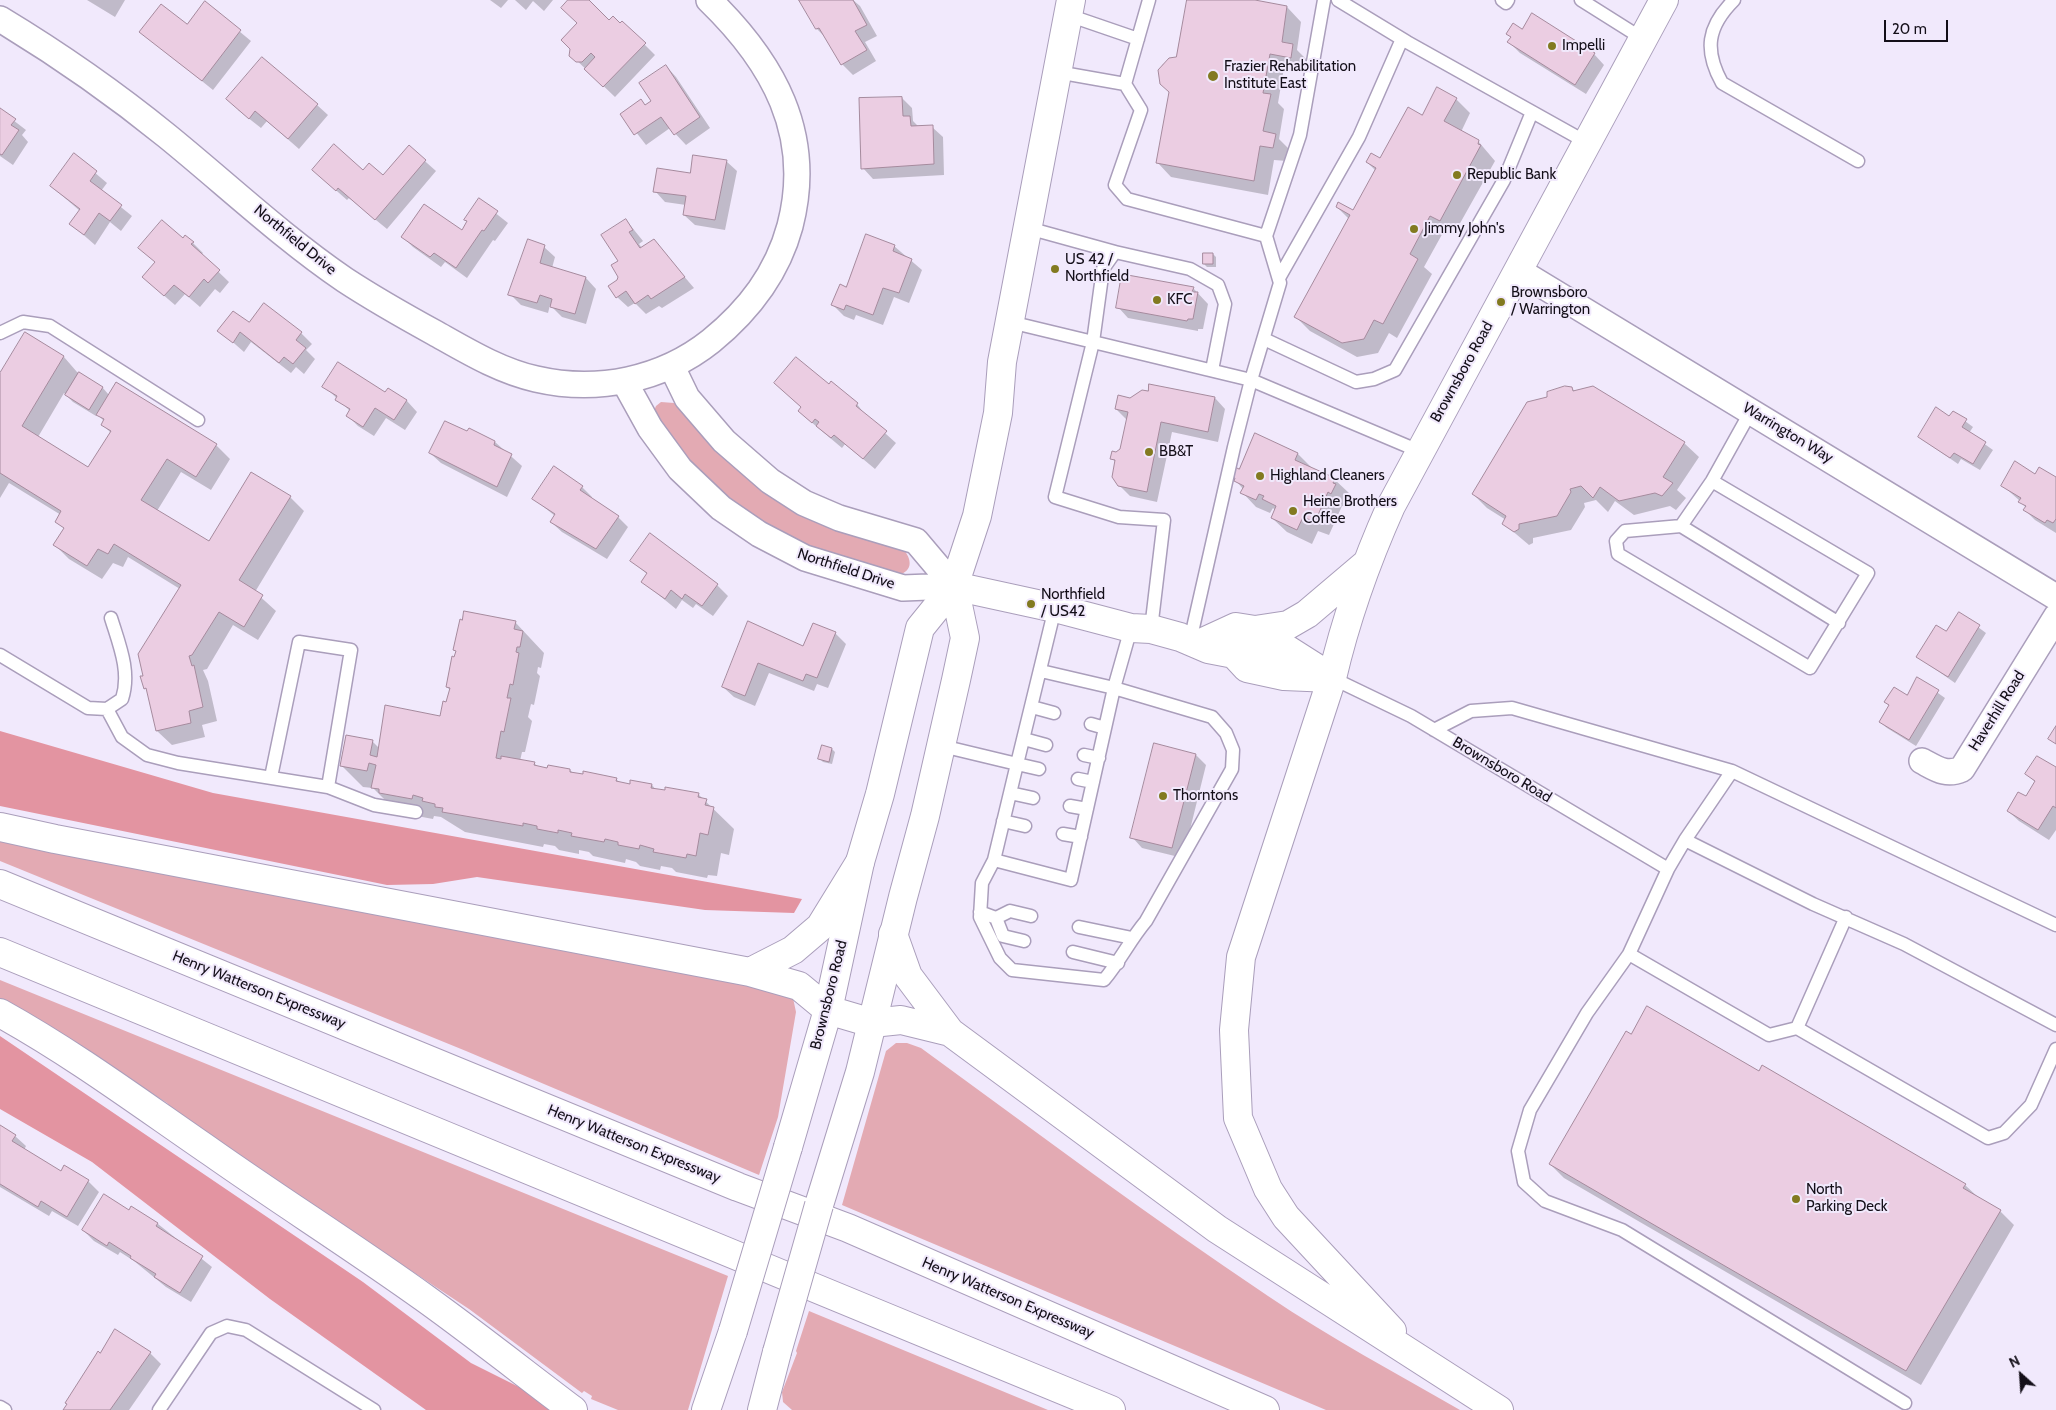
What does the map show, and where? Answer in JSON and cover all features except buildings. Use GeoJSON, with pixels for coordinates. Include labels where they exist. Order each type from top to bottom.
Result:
{"type":"FeatureCollection","features":[{"type":"Feature","properties":{"kind":"main road","name":"Brownsboro Road"},"geometry":{"type":"LineString","coordinates":[[706,1410],[733,1331],[828,1010],[860,862],[880,794],[920,628],[954,586],[1055,608],[1194,642],[1234,654],[1247,668],[1284,676],[1332,678],[1344,626],[1366,564],[1391,506],[1664,0]]}},
{"type":"Feature","properties":{"kind":"main road"},"geometry":{"type":"LineString","coordinates":[[762,1410],[872,1023],[942,746],[965,638],[954,586],[977,516],[998,413],[1002,362],[1069,8]]}},
{"type":"Feature","properties":{"kind":"main road"},"geometry":{"type":"LineString","coordinates":[[1194,642],[1236,626],[1255,630],[1288,625],[1307,614],[1366,564]]}},
{"type":"Feature","properties":{"kind":"main road"},"geometry":{"type":"LineString","coordinates":[[1332,678],[1268,870],[1263,896],[1241,957],[1234,1030],[1238,1118],[1268,1188],[1286,1217],[1421,1361]]}},
{"type":"Feature","properties":{"kind":"main road"},"geometry":{"type":"LineString","coordinates":[[0,826],[55,839],[750,972],[799,986],[828,1010],[872,1023],[901,1020],[950,1032]]}},
{"type":"Feature","properties":{"kind":"main road"},"geometry":{"type":"LineString","coordinates":[[750,972],[793,950],[820,928],[860,862]]}},
{"type":"Feature","properties":{"kind":"main road","name":"Henry Watterson Expressway"},"geometry":{"type":"LineString","coordinates":[[0,884],[719,1179],[848,1228],[1265,1410]]}},
{"type":"Feature","properties":{"kind":"main road"},"geometry":{"type":"LineString","coordinates":[[893,934],[908,976],[950,1032],[1184,1203],[1217,1230],[1499,1410]]}},
{"type":"Feature","properties":{"kind":"main road"},"geometry":{"type":"LineString","coordinates":[[0,952],[1111,1410]]}},
{"type":"Feature","properties":{"kind":"main road"},"geometry":{"type":"LineString","coordinates":[[0,1013],[101,1073],[211,1153],[317,1223],[426,1299],[574,1410]]}},
{"type":"Feature","properties":{"kind":"street"},"geometry":{"type":"LineString","coordinates":[[636,378],[672,367],[700,349],[727,327],[756,298],[767,281],[782,250],[794,203],[796,161],[790,126],[778,90],[764,64],[735,26],[709,0]]}},
{"type":"Feature","properties":{"kind":"street","name":"Northfield Drive"},"geometry":{"type":"LineString","coordinates":[[0,19],[44,45],[112,94],[164,133],[299,245],[342,278],[378,302],[478,357],[534,378],[561,383],[636,378],[650,428],[680,469],[721,508],[759,534],[805,558],[903,588],[954,586]]}},
{"type":"Feature","properties":{"kind":"street","name":"Warrington Way"},"geometry":{"type":"LineString","coordinates":[[1519,271],[2056,597]]}},
{"type":"Feature","properties":{"kind":"street"},"geometry":{"type":"LineString","coordinates":[[672,367],[687,398],[724,441],[770,481],[804,503],[838,518],[916,541],[954,586]]}},
{"type":"Feature","properties":{"kind":"street","name":"Haverhill Road"},"geometry":{"type":"LineString","coordinates":[[1922,761],[1945,773],[1951,774],[1962,769],[2056,617]]}},
{"type":"Feature","properties":{"kind":"lane"},"geometry":{"type":"LineString","coordinates":[[1149,0],[1125,84],[1141,110],[1114,185],[1127,199],[1266,236]]}},
{"type":"Feature","properties":{"kind":"lane"},"geometry":{"type":"LineString","coordinates":[[1194,642],[1234,447],[1251,380],[1280,283],[1266,236],[1300,135],[1324,0]]}},
{"type":"Feature","properties":{"kind":"lane"},"geometry":{"type":"LineString","coordinates":[[1338,0],[1402,39],[1586,142]]}},
{"type":"Feature","properties":{"kind":"lane"},"geometry":{"type":"LineString","coordinates":[[1502,0],[1506,2],[1508,0]]}},
{"type":"Feature","properties":{"kind":"lane"},"geometry":{"type":"LineString","coordinates":[[1581,0],[1643,39]]}},
{"type":"Feature","properties":{"kind":"lane"},"geometry":{"type":"LineString","coordinates":[[1734,0],[1724,10],[1711,34],[1710,52],[1714,69],[1722,83],[1858,161]]}},
{"type":"Feature","properties":{"kind":"lane"},"geometry":{"type":"LineString","coordinates":[[1069,8],[1138,39]]}},
{"type":"Feature","properties":{"kind":"lane"},"geometry":{"type":"LineString","coordinates":[[1278,278],[1359,138],[1402,39]]}},
{"type":"Feature","properties":{"kind":"lane"},"geometry":{"type":"LineString","coordinates":[[1058,72],[1125,84]]}},
{"type":"Feature","properties":{"kind":"lane"},"geometry":{"type":"LineString","coordinates":[[1264,339],[1356,382],[1374,379],[1395,370],[1504,180],[1532,112]]}},
{"type":"Feature","properties":{"kind":"lane"},"geometry":{"type":"LineString","coordinates":[[1028,228],[1190,270],[1218,285],[1225,304],[1212,370]]}},
{"type":"Feature","properties":{"kind":"lane"},"geometry":{"type":"LineString","coordinates":[[994,860],[1071,880],[1114,688],[1141,629],[1164,520],[1120,517],[1055,497],[1093,342],[1103,269],[1115,252]]}},
{"type":"Feature","properties":{"kind":"lane"},"geometry":{"type":"LineString","coordinates":[[0,333],[22,322],[50,326],[198,420]]}},
{"type":"Feature","properties":{"kind":"lane"},"geometry":{"type":"LineString","coordinates":[[1010,322],[1251,380],[1419,451]]}},
{"type":"Feature","properties":{"kind":"lane"},"geometry":{"type":"LineString","coordinates":[[1681,526],[1712,481],[1751,411]]}},
{"type":"Feature","properties":{"kind":"lane"},"geometry":{"type":"LineString","coordinates":[[1712,481],[1868,573],[1839,623],[1810,668],[1618,554],[1616,541],[1625,531],[1681,526],[1839,623]]}},
{"type":"Feature","properties":{"kind":"lane"},"geometry":{"type":"LineString","coordinates":[[1041,671],[1114,688],[1212,717],[1226,732],[1233,750],[1232,769],[1146,921],[1132,938],[1118,963],[1104,980],[1012,970],[1000,958],[980,917],[982,882],[994,860],[1055,608]]}},
{"type":"Feature","properties":{"kind":"lane"},"geometry":{"type":"LineString","coordinates":[[0,655],[88,708],[107,709],[122,699],[125,684],[124,661],[111,618]]}},
{"type":"Feature","properties":{"kind":"lane"},"geometry":{"type":"LineString","coordinates":[[271,778],[299,642],[351,650],[328,787]]}},
{"type":"Feature","properties":{"kind":"lane","name":"Brownsboro Road"},"geometry":{"type":"LineString","coordinates":[[1332,678],[1384,702],[1434,730],[1668,869]]}},
{"type":"Feature","properties":{"kind":"lane"},"geometry":{"type":"LineString","coordinates":[[1032,707],[1054,714]]}},
{"type":"Feature","properties":{"kind":"lane"},"geometry":{"type":"LineString","coordinates":[[1434,730],[1471,711],[1512,708],[1732,772],[2056,925]]}},
{"type":"Feature","properties":{"kind":"lane"},"geometry":{"type":"LineString","coordinates":[[107,709],[122,737],[148,755],[178,763],[328,787],[374,805],[416,812]]}},
{"type":"Feature","properties":{"kind":"lane"},"geometry":{"type":"LineString","coordinates":[[1091,724],[1106,728]]}},
{"type":"Feature","properties":{"kind":"lane"},"geometry":{"type":"LineString","coordinates":[[1024,739],[1046,745]]}},
{"type":"Feature","properties":{"kind":"lane"},"geometry":{"type":"LineString","coordinates":[[942,746],[1039,769]]}},
{"type":"Feature","properties":{"kind":"lane"},"geometry":{"type":"LineString","coordinates":[[1084,754],[1099,758]]}},
{"type":"Feature","properties":{"kind":"lane"},"geometry":{"type":"LineString","coordinates":[[1732,772],[1668,869],[1629,954],[1587,1013],[1530,1110],[1518,1151],[1524,1182],[1545,1201],[1622,1230],[1905,1403]]}},
{"type":"Feature","properties":{"kind":"lane"},"geometry":{"type":"LineString","coordinates":[[1078,779],[1093,782]]}},
{"type":"Feature","properties":{"kind":"lane"},"geometry":{"type":"LineString","coordinates":[[1010,793],[1033,798]]}},
{"type":"Feature","properties":{"kind":"lane"},"geometry":{"type":"LineString","coordinates":[[1070,806],[1087,809]]}},
{"type":"Feature","properties":{"kind":"lane"},"geometry":{"type":"LineString","coordinates":[[1003,821],[1025,826]]}},
{"type":"Feature","properties":{"kind":"lane"},"geometry":{"type":"LineString","coordinates":[[1064,834],[1081,837]]}},
{"type":"Feature","properties":{"kind":"lane"},"geometry":{"type":"LineString","coordinates":[[1686,840],[1813,904],[1904,944],[2056,1025]]}},
{"type":"Feature","properties":{"kind":"lane"},"geometry":{"type":"LineString","coordinates":[[980,912],[996,918],[1010,911],[1030,916]]}},
{"type":"Feature","properties":{"kind":"lane"},"geometry":{"type":"LineString","coordinates":[[1797,1028],[1846,917]]}},
{"type":"Feature","properties":{"kind":"lane"},"geometry":{"type":"LineString","coordinates":[[996,918],[1003,936],[1024,940]]}},
{"type":"Feature","properties":{"kind":"lane"},"geometry":{"type":"LineString","coordinates":[[1079,927],[1132,938]]}},
{"type":"Feature","properties":{"kind":"lane"},"geometry":{"type":"LineString","coordinates":[[1074,952],[1118,963]]}},
{"type":"Feature","properties":{"kind":"lane"},"geometry":{"type":"LineString","coordinates":[[1629,954],[1769,1035],[1797,1028],[1988,1138],[2004,1133],[2031,1105],[2056,1048]]}},
{"type":"Feature","properties":{"kind":"lane"},"geometry":{"type":"LineString","coordinates":[[159,1410],[212,1333],[227,1326],[246,1330],[374,1410]]}},
{"type":"Feature","properties":{"kind":"lane"},"geometry":{"type":"LineString","coordinates":[[0,1407],[5,1410]]}},
{"type":"Feature","properties":{"kind":"shaded area"},"geometry":{"type":"Polygon","coordinates":[[[661,402],[674,403],[696,426],[904,550],[910,562],[908,569],[896,575],[799,545],[749,515],[694,470],[653,413],[656,406],[661,402]]]}},
{"type":"Feature","properties":{"kind":"shaded area"},"geometry":{"type":"Polygon","coordinates":[[[0,731],[213,793],[802,899],[794,913],[705,910],[477,877],[433,884],[387,885],[0,806],[0,731]]]}},
{"type":"Feature","properties":{"kind":"shaded area"},"geometry":{"type":"Polygon","coordinates":[[[0,839],[777,988],[793,998],[796,1012],[778,1117],[759,1175],[466,1051],[0,861],[0,839]]]}},
{"type":"Feature","properties":{"kind":"shaded area"},"geometry":{"type":"Polygon","coordinates":[[[0,980],[728,1276],[688,1410],[618,1410],[591,1399],[592,1396],[584,1391],[582,1393],[469,1309],[177,1116],[167,1103],[97,1058],[0,1000],[0,980]]]}},
{"type":"Feature","properties":{"kind":"shaded area"},"geometry":{"type":"Polygon","coordinates":[[[0,1036],[363,1282],[471,1363],[549,1402],[553,1410],[426,1410],[270,1299],[92,1162],[0,1109],[0,1036]]]}},
{"type":"Feature","properties":{"kind":"shaded area"},"geometry":{"type":"Polygon","coordinates":[[[896,1043],[907,1043],[921,1048],[1050,1143],[1268,1296],[1339,1341],[1460,1410],[1326,1410],[842,1205],[886,1051],[896,1043]]]}},
{"type":"Feature","properties":{"kind":"shaded area"},"geometry":{"type":"Polygon","coordinates":[[[809,1311],[1048,1410],[792,1410],[783,1402],[782,1392],[797,1353],[796,1351],[809,1311]]]}},
{"type":"Feature","properties":{"kind":"place","name":"Impelli"},"geometry":{"type":"Point","coordinates":[1552,46]}},
{"type":"Feature","properties":{"kind":"place","name":"Frazier Rehabilitation Institute East"},"geometry":{"type":"Point","coordinates":[1213,76]}},
{"type":"Feature","properties":{"kind":"place","name":"Republic Bank"},"geometry":{"type":"Point","coordinates":[1457,175]}},
{"type":"Feature","properties":{"kind":"place","name":"Jimmy John's"},"geometry":{"type":"Point","coordinates":[1414,229]}},
{"type":"Feature","properties":{"kind":"place","name":"US 42 / Northfield"},"geometry":{"type":"Point","coordinates":[1055,269]}},
{"type":"Feature","properties":{"kind":"place","name":"KFC"},"geometry":{"type":"Point","coordinates":[1157,300]}},
{"type":"Feature","properties":{"kind":"place","name":"Brownsboro / Warrington"},"geometry":{"type":"Point","coordinates":[1501,302]}},
{"type":"Feature","properties":{"kind":"place","name":"BB&T"},"geometry":{"type":"Point","coordinates":[1149,452]}},
{"type":"Feature","properties":{"kind":"place","name":"Highland Cleaners"},"geometry":{"type":"Point","coordinates":[1260,476]}},
{"type":"Feature","properties":{"kind":"place","name":"Heine Brothers Coffee"},"geometry":{"type":"Point","coordinates":[1293,511]}},
{"type":"Feature","properties":{"kind":"place","name":"Northfield / US42"},"geometry":{"type":"Point","coordinates":[1031,604]}},
{"type":"Feature","properties":{"kind":"place","name":"Thorntons"},"geometry":{"type":"Point","coordinates":[1163,796]}},
{"type":"Feature","properties":{"kind":"place","name":"North Parking Deck"},"geometry":{"type":"Point","coordinates":[1796,1199]}}]}
